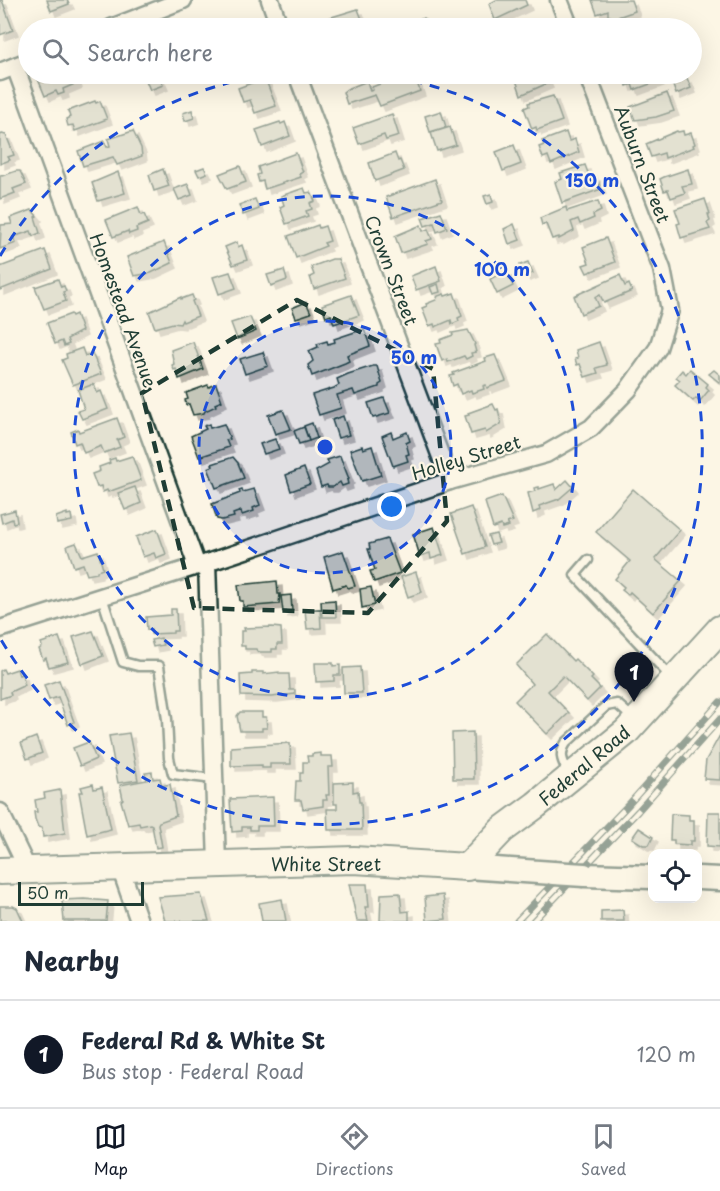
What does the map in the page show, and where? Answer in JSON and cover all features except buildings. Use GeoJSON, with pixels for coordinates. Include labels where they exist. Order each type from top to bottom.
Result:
{"type":"FeatureCollection","features":[{"type":"Feature","properties":{"kind":"main road","name":"Federal Road"},"geometry":{"type":"LineString","coordinates":[[467,867],[501,831],[626,732],[720,629]]}},
{"type":"Feature","properties":{"kind":"main road","name":"White Street"},"geometry":{"type":"LineString","coordinates":[[0,871],[354,860],[648,877]]}},
{"type":"Feature","properties":{"kind":"main road"},"geometry":{"type":"LineString","coordinates":[[702,878],[720,879]]}},
{"type":"Feature","properties":{"kind":"street"},"geometry":{"type":"LineString","coordinates":[[137,18],[183,0]]}},
{"type":"Feature","properties":{"kind":"street"},"geometry":{"type":"LineString","coordinates":[[270,0],[276,18]]}},
{"type":"Feature","properties":{"kind":"street"},"geometry":{"type":"LineString","coordinates":[[559,0],[566,18]]}},
{"type":"Feature","properties":{"kind":"street","name":"Homestead Avenue"},"geometry":{"type":"LineString","coordinates":[[21,84],[202,564],[217,864]]}},
{"type":"Feature","properties":{"kind":"street","name":"Crown Street"},"geometry":{"type":"LineString","coordinates":[[301,84],[450,481]]}},
{"type":"Feature","properties":{"kind":"street","name":"Auburn Street"},"geometry":{"type":"LineString","coordinates":[[591,84],[662,269]]}},
{"type":"Feature","properties":{"kind":"street","name":"Holley Street"},"geometry":{"type":"LineString","coordinates":[[0,629],[450,481],[546,454],[591,428],[628,390],[658,348],[670,310],[662,269]]}},
{"type":"Feature","properties":{"kind":"street"},"geometry":{"type":"LineString","coordinates":[[0,812],[28,870]]}},
{"type":"Feature","properties":{"kind":"street"},"geometry":{"type":"LineString","coordinates":[[120,867],[139,921]]}},
{"type":"Feature","properties":{"kind":"lane"},"geometry":{"type":"LineString","coordinates":[[588,560],[575,575],[674,680]]}},
{"type":"Feature","properties":{"kind":"lane"},"geometry":{"type":"LineString","coordinates":[[102,597],[123,662],[138,666],[159,666],[167,718],[169,758],[173,774],[214,779]]}},
{"type":"Feature","properties":{"kind":"highlighted area"},"geometry":{"type":"Polygon","coordinates":[[[297,300],[433,369],[447,521],[368,613],[194,608],[142,393],[297,300]]]}},
{"type":"Feature","properties":{"kind":"railway"},"geometry":{"type":"LineString","coordinates":[[517,921],[629,804],[720,702]]}},
{"type":"Feature","properties":{"kind":"railway"},"geometry":{"type":"LineString","coordinates":[[533,921],[638,811],[720,719]]}},
{"type":"Feature","properties":{"kind":"place","name":"Federal Rd & White St"},"geometry":{"type":"Point","coordinates":[634,702]}}]}
